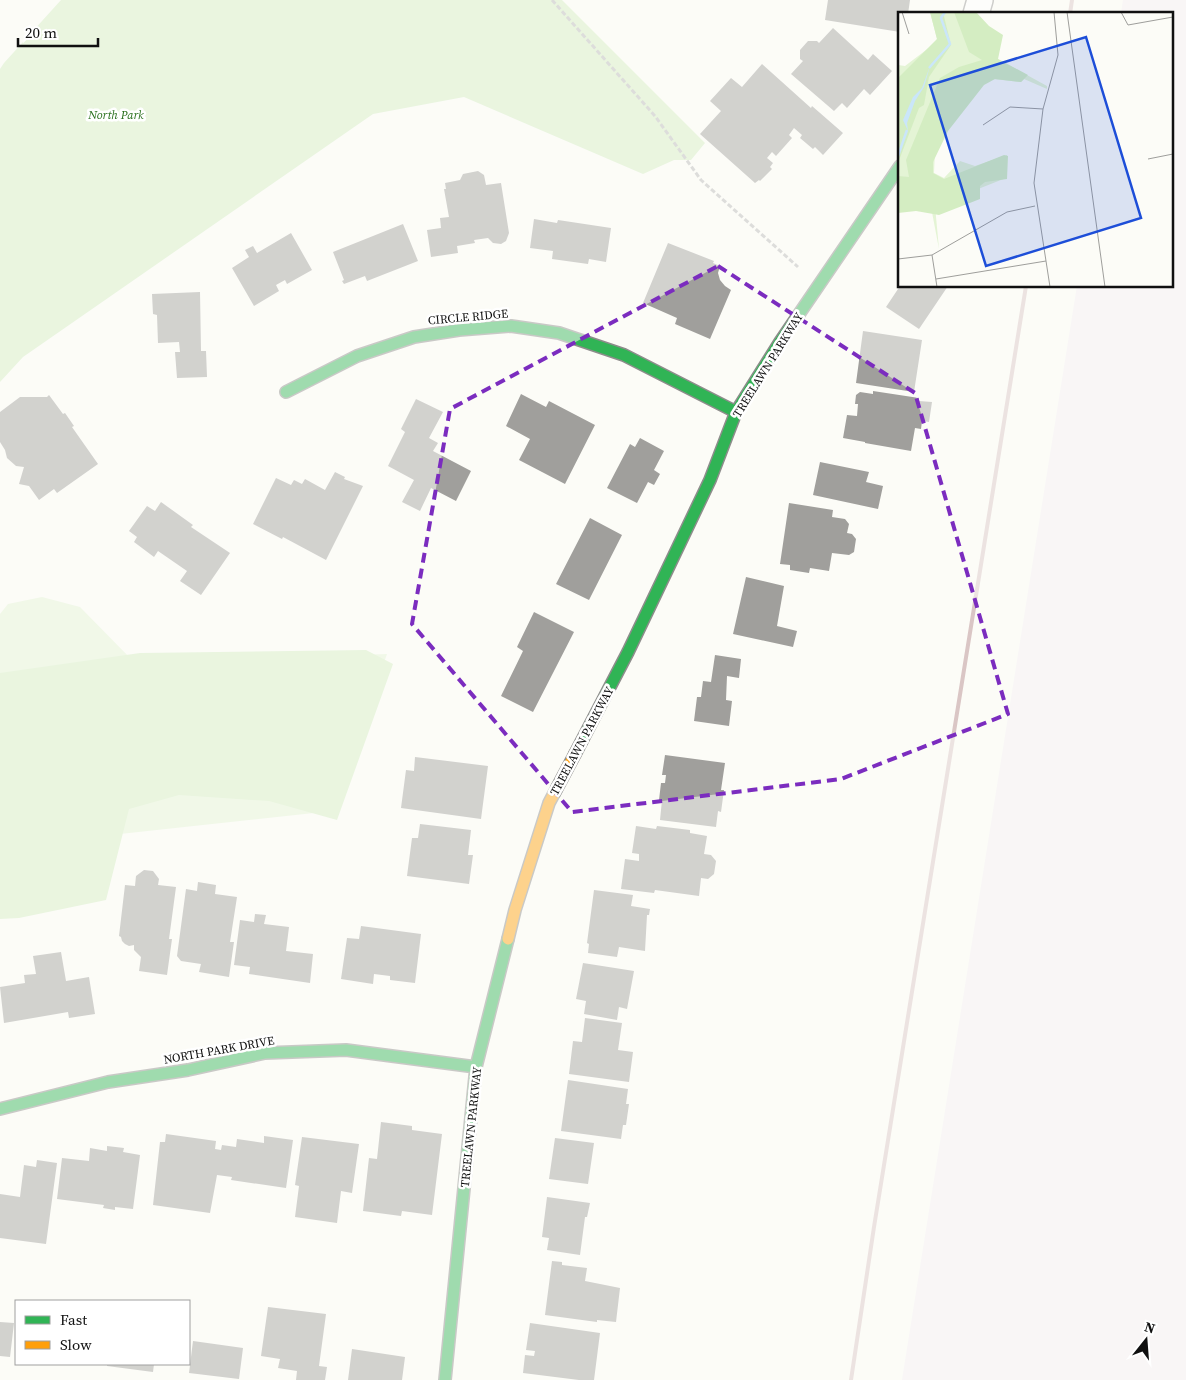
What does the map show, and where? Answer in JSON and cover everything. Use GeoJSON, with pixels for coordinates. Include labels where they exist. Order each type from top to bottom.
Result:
{"type":"FeatureCollection","features":[{"type":"Feature","properties":{"kind":"street","name":"TREELAWN PARKWAY"},"geometry":{"type":"LineString","coordinates":[[445,1380],[476,1067],[514,910],[549,803],[632,643],[710,480],[736,412],[780,342],[898,169]]}},
{"type":"Feature","properties":{"kind":"street","name":"CIRCLE RIDGE"},"geometry":{"type":"LineString","coordinates":[[286,392],[357,356],[414,337],[459,330],[511,326],[559,334],[624,355],[736,412]]}},
{"type":"Feature","properties":{"kind":"street","name":"NORTH PARK DRIVE"},"geometry":{"type":"LineString","coordinates":[[0,1109],[108,1082],[188,1070],[265,1053],[346,1050],[476,1067]]}},
{"type":"Feature","properties":{"kind":"path"},"geometry":{"type":"LineString","coordinates":[[552,0],[656,116],[700,180],[818,286]]}},
{"type":"Feature","properties":{"kind":"highlighted area"},"geometry":{"type":"Polygon","coordinates":[[[718,266],[915,393],[1008,714],[841,779],[572,812],[412,624],[450,409],[718,266]]]}},
{"type":"Feature","properties":{"kind":"shaded area"},"geometry":{"type":"Polygon","coordinates":[[[1123,0],[1186,0],[1186,1380],[902,1380],[1077,288],[1174,288],[1174,12],[1121,12],[1123,0]]]}},
{"type":"Feature","properties":{"kind":"green space","name":"North Park"},"geometry":{"type":"Polygon","coordinates":[[[61,0],[562,0],[705,143],[691,160],[674,160],[643,174],[464,97],[373,114],[23,357],[0,382],[0,69],[61,0]]]}},
{"type":"Feature","properties":{"kind":"green space"},"geometry":{"type":"Polygon","coordinates":[[[42,597],[80,607],[135,663],[387,654],[332,811],[0,847],[0,614],[8,604],[42,597]]]}},
{"type":"Feature","properties":{"kind":"green space"},"geometry":{"type":"Polygon","coordinates":[[[366,650],[393,664],[337,820],[269,801],[179,795],[129,809],[106,900],[19,918],[0,919],[0,673],[140,653],[366,650]]]}},
{"type":"Feature","properties":{"kind":"building"},"geometry":{"type":"Polygon","coordinates":[[[828,0],[910,0],[908,12],[898,12],[898,32],[825,20],[828,0]]]}},
{"type":"Feature","properties":{"kind":"building"},"geometry":{"type":"Polygon","coordinates":[[[833,28],[868,60],[873,54],[892,71],[870,95],[864,89],[847,108],[842,103],[834,111],[791,74],[803,61],[800,59],[800,50],[808,41],[817,41],[819,43],[833,28]]]}},
{"type":"Feature","properties":{"kind":"building"},"geometry":{"type":"Polygon","coordinates":[[[762,64],[811,108],[812,106],[843,133],[823,155],[815,147],[813,149],[800,138],[802,135],[794,128],[789,135],[792,138],[776,156],[772,152],[767,158],[773,163],[770,167],[772,169],[760,181],[755,183],[700,134],[721,111],[710,101],[731,78],[742,87],[762,64]]]}},
{"type":"Feature","properties":{"kind":"building"},"geometry":{"type":"Polygon","coordinates":[[[478,171],[484,175],[486,185],[501,183],[509,233],[506,241],[501,244],[493,243],[488,238],[474,240],[475,243],[457,246],[458,253],[431,257],[427,230],[441,228],[440,218],[449,217],[444,189],[446,189],[445,183],[460,180],[463,174],[478,171]]]}},
{"type":"Feature","properties":{"kind":"building"},"geometry":{"type":"Polygon","coordinates":[[[534,219],[557,223],[558,220],[611,228],[606,262],[589,259],[588,264],[552,259],[553,251],[530,248],[534,219]]]}},
{"type":"Feature","properties":{"kind":"building"},"geometry":{"type":"Polygon","coordinates":[[[403,224],[418,261],[367,281],[365,276],[344,284],[333,252],[403,224]]]}},
{"type":"Feature","properties":{"kind":"building"},"geometry":{"type":"Polygon","coordinates":[[[291,233],[312,270],[287,284],[285,280],[276,285],[279,291],[254,306],[232,268],[249,257],[245,250],[253,246],[257,253],[291,233]]]}},
{"type":"Feature","properties":{"kind":"building"},"geometry":{"type":"Polygon","coordinates":[[[668,243],[714,261],[713,263],[720,266],[718,273],[720,280],[731,290],[710,339],[675,324],[677,318],[643,303],[668,243]]]}},
{"type":"Feature","properties":{"kind":"building"},"geometry":{"type":"Polygon","coordinates":[[[899,288],[947,288],[919,329],[886,307],[899,288]]]}},
{"type":"Feature","properties":{"kind":"building"},"geometry":{"type":"Polygon","coordinates":[[[200,292],[201,351],[206,351],[207,377],[177,378],[175,352],[180,352],[179,342],[158,343],[157,315],[153,314],[152,294],[200,292]]]}},
{"type":"Feature","properties":{"kind":"building"},"geometry":{"type":"Polygon","coordinates":[[[863,331],[922,340],[914,392],[856,383],[863,331]]]}},
{"type":"Feature","properties":{"kind":"building"},"geometry":{"type":"Polygon","coordinates":[[[873,391],[919,398],[919,401],[932,402],[929,422],[922,421],[921,429],[915,428],[911,451],[843,438],[847,415],[857,416],[858,404],[855,404],[856,395],[860,392],[873,394],[873,391]]]}},
{"type":"Feature","properties":{"kind":"building"},"geometry":{"type":"Polygon","coordinates":[[[521,394],[546,407],[549,401],[595,425],[565,484],[519,460],[530,439],[506,426],[521,394]]]}},
{"type":"Feature","properties":{"kind":"building"},"geometry":{"type":"Polygon","coordinates":[[[49,395],[63,414],[65,413],[74,426],[72,427],[98,464],[57,493],[54,489],[39,500],[29,486],[19,484],[24,467],[16,466],[7,458],[0,442],[0,412],[20,397],[47,397],[49,395]]]}},
{"type":"Feature","properties":{"kind":"building"},"geometry":{"type":"Polygon","coordinates":[[[416,399],[443,412],[429,438],[438,443],[433,451],[471,471],[456,501],[431,488],[420,511],[402,502],[414,480],[388,466],[405,432],[401,429],[416,399]]]}},
{"type":"Feature","properties":{"kind":"building"},"geometry":{"type":"Polygon","coordinates":[[[640,438],[664,451],[654,470],[660,474],[654,485],[648,482],[637,503],[607,488],[630,444],[635,447],[640,438]]]}},
{"type":"Feature","properties":{"kind":"building"},"geometry":{"type":"Polygon","coordinates":[[[820,462],[869,472],[866,482],[883,486],[878,509],[813,495],[820,462]]]}},
{"type":"Feature","properties":{"kind":"building"},"geometry":{"type":"Polygon","coordinates":[[[335,472],[345,477],[344,479],[363,486],[326,560],[283,537],[282,539],[253,524],[276,478],[291,485],[294,480],[302,484],[305,479],[325,490],[335,472]]]}},
{"type":"Feature","properties":{"kind":"building"},"geometry":{"type":"Polygon","coordinates":[[[161,502],[193,525],[191,527],[230,553],[201,595],[180,581],[187,571],[158,551],[154,557],[134,542],[137,537],[129,531],[147,506],[155,511],[161,502]]]}},
{"type":"Feature","properties":{"kind":"building"},"geometry":{"type":"Polygon","coordinates":[[[789,503],[833,510],[832,517],[845,519],[849,524],[847,533],[852,534],[856,539],[854,552],[849,555],[832,553],[829,571],[810,568],[809,573],[790,570],[790,565],[780,564],[789,503]]]}},
{"type":"Feature","properties":{"kind":"building"},"geometry":{"type":"Polygon","coordinates":[[[590,518],[622,535],[589,600],[556,584],[590,518]]]}},
{"type":"Feature","properties":{"kind":"building"},"geometry":{"type":"Polygon","coordinates":[[[746,577],[784,586],[777,626],[797,631],[793,647],[733,634],[746,577]]]}},
{"type":"Feature","properties":{"kind":"building"},"geometry":{"type":"Polygon","coordinates":[[[534,612],[574,632],[533,712],[501,696],[523,651],[517,647],[534,612]]]}},
{"type":"Feature","properties":{"kind":"building"},"geometry":{"type":"Polygon","coordinates":[[[715,655],[741,659],[739,678],[727,676],[726,700],[732,701],[729,726],[694,721],[697,697],[701,697],[703,681],[711,682],[715,655]]]}},
{"type":"Feature","properties":{"kind":"building"},"geometry":{"type":"Polygon","coordinates":[[[665,755],[725,763],[721,790],[724,790],[721,812],[718,811],[716,827],[660,820],[662,800],[659,800],[661,783],[665,783],[666,775],[662,775],[665,755]]]}},
{"type":"Feature","properties":{"kind":"building"},"geometry":{"type":"Polygon","coordinates":[[[415,757],[488,766],[481,819],[401,808],[406,770],[414,771],[415,757]]]}},
{"type":"Feature","properties":{"kind":"building"},"geometry":{"type":"Polygon","coordinates":[[[420,824],[471,830],[468,855],[473,855],[469,884],[407,876],[412,838],[418,838],[420,824]]]}},
{"type":"Feature","properties":{"kind":"building"},"geometry":{"type":"Polygon","coordinates":[[[636,826],[656,829],[657,826],[690,830],[690,833],[707,836],[704,854],[711,855],[716,861],[714,874],[708,879],[701,878],[699,896],[655,890],[654,893],[621,889],[625,859],[639,861],[639,854],[632,853],[636,826]]]}},
{"type":"Feature","properties":{"kind":"building"},"geometry":{"type":"Polygon","coordinates":[[[144,870],[153,871],[159,879],[158,885],[176,887],[169,939],[172,939],[167,975],[139,971],[141,957],[134,950],[134,945],[129,946],[125,944],[119,936],[125,885],[135,886],[136,876],[144,870]]]}},
{"type":"Feature","properties":{"kind":"building"},"geometry":{"type":"Polygon","coordinates":[[[198,882],[216,885],[215,894],[237,897],[230,942],[234,942],[229,977],[199,972],[201,964],[181,961],[177,956],[186,889],[197,891],[198,882]]]}},
{"type":"Feature","properties":{"kind":"building"},"geometry":{"type":"Polygon","coordinates":[[[594,890],[633,895],[631,906],[650,909],[649,915],[647,915],[645,951],[619,947],[617,957],[588,953],[589,944],[587,943],[594,890]]]}},
{"type":"Feature","properties":{"kind":"building"},"geometry":{"type":"Polygon","coordinates":[[[255,914],[266,915],[264,924],[289,927],[286,951],[313,954],[310,983],[249,974],[250,967],[234,965],[240,920],[254,922],[255,914]]]}},
{"type":"Feature","properties":{"kind":"building"},"geometry":{"type":"Polygon","coordinates":[[[361,926],[421,934],[415,983],[390,980],[390,976],[374,974],[373,984],[341,979],[347,938],[359,939],[361,926]]]}},
{"type":"Feature","properties":{"kind":"building"},"geometry":{"type":"Polygon","coordinates":[[[61,952],[66,981],[89,977],[95,1014],[69,1018],[68,1012],[4,1023],[0,987],[25,983],[24,975],[36,974],[33,956],[61,952]]]}},
{"type":"Feature","properties":{"kind":"building"},"geometry":{"type":"Polygon","coordinates":[[[583,963],[634,971],[627,1009],[619,1007],[617,1020],[584,1014],[586,1001],[576,999],[583,963]]]}},
{"type":"Feature","properties":{"kind":"building"},"geometry":{"type":"Polygon","coordinates":[[[585,1018],[622,1023],[618,1050],[633,1052],[629,1082],[569,1074],[573,1041],[582,1042],[585,1018]]]}},
{"type":"Feature","properties":{"kind":"building"},"geometry":{"type":"Polygon","coordinates":[[[568,1080],[628,1089],[626,1104],[629,1104],[626,1125],[623,1125],[621,1139],[561,1131],[568,1080]]]}},
{"type":"Feature","properties":{"kind":"building"},"geometry":{"type":"Polygon","coordinates":[[[381,1122],[412,1126],[412,1130],[442,1134],[432,1215],[402,1211],[401,1216],[363,1211],[369,1158],[377,1159],[381,1122]]]}},
{"type":"Feature","properties":{"kind":"building"},"geometry":{"type":"Polygon","coordinates":[[[166,1134],[216,1141],[215,1149],[221,1150],[222,1145],[236,1147],[237,1139],[264,1143],[264,1136],[293,1140],[286,1188],[231,1180],[232,1177],[217,1175],[210,1213],[153,1205],[160,1142],[165,1142],[166,1134]]]}},
{"type":"Feature","properties":{"kind":"building"},"geometry":{"type":"Polygon","coordinates":[[[302,1137],[359,1144],[352,1193],[341,1191],[337,1223],[295,1217],[299,1186],[295,1185],[302,1137]]]}},
{"type":"Feature","properties":{"kind":"building"},"geometry":{"type":"Polygon","coordinates":[[[555,1138],[594,1143],[588,1184],[549,1179],[555,1138]]]}},
{"type":"Feature","properties":{"kind":"building"},"geometry":{"type":"Polygon","coordinates":[[[107,1146],[124,1148],[123,1152],[140,1155],[133,1209],[115,1207],[115,1210],[103,1208],[104,1205],[57,1199],[62,1158],[89,1161],[90,1148],[107,1151],[107,1146]]]}},
{"type":"Feature","properties":{"kind":"building"},"geometry":{"type":"Polygon","coordinates":[[[37,1160],[57,1163],[46,1244],[0,1238],[0,1194],[20,1197],[24,1165],[36,1167],[37,1160]]]}},
{"type":"Feature","properties":{"kind":"building"},"geometry":{"type":"Polygon","coordinates":[[[547,1197],[590,1203],[587,1217],[585,1217],[580,1255],[547,1250],[549,1238],[542,1237],[547,1197]]]}},
{"type":"Feature","properties":{"kind":"building"},"geometry":{"type":"Polygon","coordinates":[[[552,1261],[562,1262],[562,1265],[587,1268],[585,1281],[620,1288],[616,1322],[597,1320],[597,1322],[545,1315],[552,1261]]]}},
{"type":"Feature","properties":{"kind":"building"},"geometry":{"type":"Polygon","coordinates":[[[268,1307],[326,1314],[319,1366],[327,1367],[325,1380],[296,1380],[297,1371],[278,1368],[280,1359],[261,1356],[268,1307]]]}},
{"type":"Feature","properties":{"kind":"building"},"geometry":{"type":"Polygon","coordinates":[[[0,1322],[14,1323],[10,1357],[0,1356],[0,1322]]]}},
{"type":"Feature","properties":{"kind":"building"},"geometry":{"type":"Polygon","coordinates":[[[530,1323],[600,1333],[594,1380],[523,1373],[525,1355],[534,1356],[535,1351],[526,1350],[530,1323]]]}},
{"type":"Feature","properties":{"kind":"building"},"geometry":{"type":"Polygon","coordinates":[[[193,1341],[243,1348],[239,1379],[189,1373],[193,1341]]]}},
{"type":"Feature","properties":{"kind":"building"},"geometry":{"type":"Polygon","coordinates":[[[352,1349],[405,1357],[402,1380],[348,1380],[352,1349]]]}},
{"type":"Feature","properties":{"kind":"building"},"geometry":{"type":"Polygon","coordinates":[[[107,1365],[154,1365],[153,1372],[107,1365]]]}},
{"type":"Feature","properties":{"kind":"railway"},"geometry":{"type":"LineString","coordinates":[[1070,12],[1072,0]]}},
{"type":"Feature","properties":{"kind":"railway"},"geometry":{"type":"LineString","coordinates":[[851,1380],[1026,288]]}},
{"type":"Feature","properties":{"kind":"traffic: fast"},"geometry":{"type":"LineString","coordinates":[[575,754],[628,652],[710,480],[736,412],[780,342],[898,169]]}},
{"type":"Feature","properties":{"kind":"traffic: fast"},"geometry":{"type":"LineString","coordinates":[[286,392],[357,356],[414,337],[459,330],[511,326],[559,333],[624,355],[736,412]]}},
{"type":"Feature","properties":{"kind":"traffic: fast"},"geometry":{"type":"LineString","coordinates":[[445,1380],[476,1067],[508,939]]}},
{"type":"Feature","properties":{"kind":"traffic: fast"},"geometry":{"type":"LineString","coordinates":[[0,1109],[108,1082],[188,1070],[265,1053],[346,1050],[476,1067]]}},
{"type":"Feature","properties":{"kind":"traffic: slow"},"geometry":{"type":"LineString","coordinates":[[508,939],[515,910],[549,803],[575,754]]}}]}
